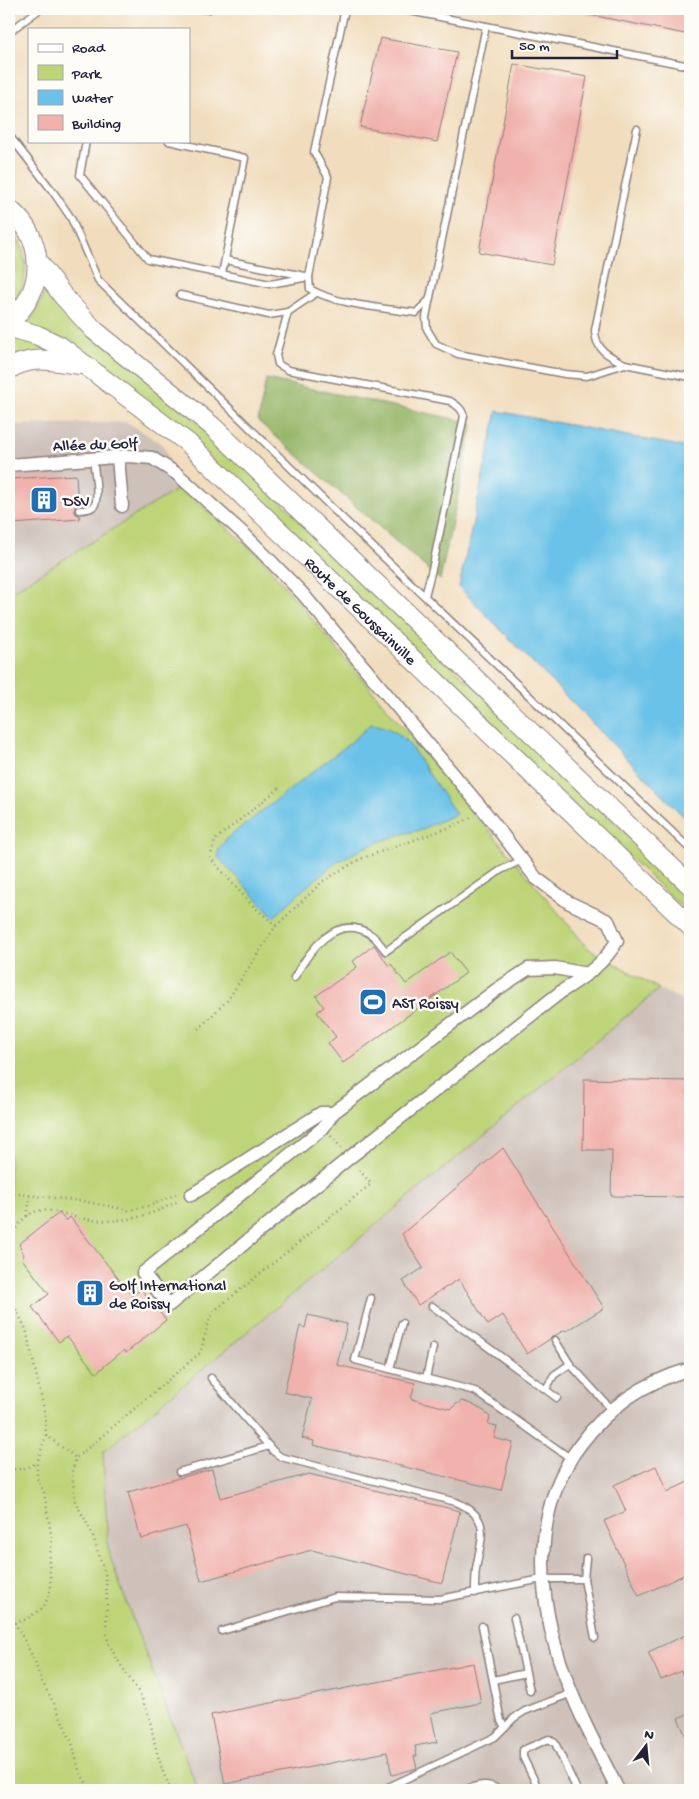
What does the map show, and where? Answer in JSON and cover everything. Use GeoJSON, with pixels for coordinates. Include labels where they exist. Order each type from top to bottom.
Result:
{"type":"FeatureCollection","features":[{"type":"Feature","properties":{"kind":"main road"},"geometry":{"type":"LineString","coordinates":[[9,209],[24,224],[34,242],[38,262],[36,281],[30,298],[19,314],[9,322]]}},
{"type":"Feature","properties":{"kind":"main road","name":"Route de Goussainville"},"geometry":{"type":"LineString","coordinates":[[38,262],[63,296],[94,330],[212,426],[690,886]]}},
{"type":"Feature","properties":{"kind":"main road","name":"Route de Goussainville"},"geometry":{"type":"LineString","coordinates":[[9,327],[37,335],[60,346],[188,443],[690,926]]}},
{"type":"Feature","properties":{"kind":"main road"},"geometry":{"type":"LineString","coordinates":[[9,369],[18,364],[33,360],[48,359],[64,364],[85,365]]}},
{"type":"Feature","properties":{"kind":"street","name":"Allée du Golf"},"geometry":{"type":"LineString","coordinates":[[9,465],[129,456],[152,458],[176,474],[245,535],[302,593],[485,812],[536,878],[568,902],[608,921],[617,940],[608,955],[587,974]]}},
{"type":"Feature","properties":{"kind":"street"},"geometry":{"type":"LineString","coordinates":[[118,457],[122,506]]}},
{"type":"Feature","properties":{"kind":"street"},"geometry":{"type":"LineString","coordinates":[[555,968],[587,974],[562,991],[349,1158],[169,1305],[143,1272],[323,1128],[334,1113],[496,990],[528,969],[555,968]]}},
{"type":"Feature","properties":{"kind":"street"},"geometry":{"type":"LineString","coordinates":[[188,1192],[321,1113],[334,1113]]}},
{"type":"Feature","properties":{"kind":"street"},"geometry":{"type":"LineString","coordinates":[[618,1790],[572,1693],[557,1653],[542,1579],[544,1532],[553,1496],[570,1458],[592,1429],[626,1398],[650,1383],[690,1369]]}},
{"type":"Feature","properties":{"kind":"lane"},"geometry":{"type":"LineString","coordinates":[[9,32],[40,9]]}},
{"type":"Feature","properties":{"kind":"lane"},"geometry":{"type":"LineString","coordinates":[[203,9],[209,9]]}},
{"type":"Feature","properties":{"kind":"lane"},"geometry":{"type":"LineString","coordinates":[[345,9],[314,152],[328,177],[309,277],[310,289],[337,300],[416,313],[429,300]]}},
{"type":"Feature","properties":{"kind":"lane"},"geometry":{"type":"LineString","coordinates":[[399,9],[690,66]]}},
{"type":"Feature","properties":{"kind":"lane"},"geometry":{"type":"LineString","coordinates":[[486,26],[429,300],[426,317],[427,329],[436,344],[458,354],[565,374],[587,376],[625,364]]}},
{"type":"Feature","properties":{"kind":"lane"},"geometry":{"type":"LineString","coordinates":[[637,129],[595,330],[595,338],[606,354],[625,364],[690,377]]}},
{"type":"Feature","properties":{"kind":"lane"},"geometry":{"type":"LineString","coordinates":[[9,135],[71,218],[98,280],[690,849]]}},
{"type":"Feature","properties":{"kind":"lane"},"geometry":{"type":"LineString","coordinates":[[86,142],[80,175],[148,259],[270,284],[309,277]]}},
{"type":"Feature","properties":{"kind":"lane"},"geometry":{"type":"LineString","coordinates":[[173,142],[245,158],[222,274]]}},
{"type":"Feature","properties":{"kind":"lane"},"geometry":{"type":"LineString","coordinates":[[225,260],[309,277]]}},
{"type":"Feature","properties":{"kind":"lane"},"geometry":{"type":"LineString","coordinates":[[180,295],[268,315],[288,312],[316,293]]}},
{"type":"Feature","properties":{"kind":"lane"},"geometry":{"type":"LineString","coordinates":[[288,312],[276,355],[278,364],[288,370],[450,401],[463,412],[464,416],[425,596]]}},
{"type":"Feature","properties":{"kind":"lane"},"geometry":{"type":"LineString","coordinates":[[79,510],[88,510],[93,507],[97,500],[93,459]]}},
{"type":"Feature","properties":{"kind":"lane"},"geometry":{"type":"LineString","coordinates":[[294,978],[312,950],[322,939],[331,934],[352,928],[370,934],[386,951],[501,870],[522,860]]}},
{"type":"Feature","properties":{"kind":"lane"},"geometry":{"type":"LineString","coordinates":[[371,1298],[355,1360],[475,1391],[570,1458]]}},
{"type":"Feature","properties":{"kind":"lane"},"geometry":{"type":"LineString","coordinates":[[690,1300],[690,1307]]}},
{"type":"Feature","properties":{"kind":"lane"},"geometry":{"type":"LineString","coordinates":[[432,1306],[557,1398]]}},
{"type":"Feature","properties":{"kind":"lane"},"geometry":{"type":"LineString","coordinates":[[390,1369],[402,1323]]}},
{"type":"Feature","properties":{"kind":"lane"},"geometry":{"type":"LineString","coordinates":[[555,1340],[570,1364],[612,1410]]}},
{"type":"Feature","properties":{"kind":"lane"},"geometry":{"type":"LineString","coordinates":[[426,1378],[433,1347]]}},
{"type":"Feature","properties":{"kind":"lane"},"geometry":{"type":"LineString","coordinates":[[546,1389],[554,1375],[570,1364]]}},
{"type":"Feature","properties":{"kind":"lane"},"geometry":{"type":"LineString","coordinates":[[212,1378],[269,1446],[281,1456],[456,1502],[468,1507],[477,1516],[483,1527],[483,1539],[476,1570],[475,1593]]}},
{"type":"Feature","properties":{"kind":"lane"},"geometry":{"type":"LineString","coordinates":[[179,1472],[269,1446]]}},
{"type":"Feature","properties":{"kind":"lane"},"geometry":{"type":"LineString","coordinates":[[586,1558],[584,1579],[595,1638]]}},
{"type":"Feature","properties":{"kind":"lane"},"geometry":{"type":"LineString","coordinates":[[222,1631],[335,1597],[440,1599],[542,1579],[584,1579]]}},
{"type":"Feature","properties":{"kind":"lane"},"geometry":{"type":"LineString","coordinates":[[514,1618],[530,1691]]}},
{"type":"Feature","properties":{"kind":"lane"},"geometry":{"type":"LineString","coordinates":[[482,1626],[501,1721],[505,1727]]}},
{"type":"Feature","properties":{"kind":"lane"},"geometry":{"type":"LineString","coordinates":[[493,1680],[526,1673]]}},
{"type":"Feature","properties":{"kind":"lane"},"geometry":{"type":"LineString","coordinates":[[382,1790],[495,1737],[525,1710],[572,1693]]}},
{"type":"Feature","properties":{"kind":"lane"},"geometry":{"type":"LineString","coordinates":[[539,1790],[523,1757],[523,1750],[549,1739],[555,1743],[578,1790]]}},
{"type":"Feature","properties":{"kind":"lane"},"geometry":{"type":"LineString","coordinates":[[464,1790],[479,1784],[499,1790]]}},
{"type":"Feature","properties":{"kind":"path"},"geometry":{"type":"LineString","coordinates":[[276,926],[251,904],[210,858],[214,840],[279,788]]}},
{"type":"Feature","properties":{"kind":"path"},"geometry":{"type":"LineString","coordinates":[[198,1029],[227,1001],[276,926],[323,881],[360,860],[448,828],[485,812]]}},
{"type":"Feature","properties":{"kind":"path"},"geometry":{"type":"LineString","coordinates":[[172,1790],[164,1775],[149,1716],[140,1694],[109,1644],[106,1630],[106,1577],[92,1533],[75,1501],[72,1472],[76,1458],[200,1353],[209,1321],[214,1311],[371,1184],[349,1158]]}},
{"type":"Feature","properties":{"kind":"path"},"geometry":{"type":"LineString","coordinates":[[9,1193],[82,1201],[128,1210],[149,1206],[188,1192]]}},
{"type":"Feature","properties":{"kind":"path"},"geometry":{"type":"LineString","coordinates":[[9,1241],[16,1228],[27,1216],[36,1211],[48,1210],[100,1221],[122,1221],[162,1210],[188,1192]]}},
{"type":"Feature","properties":{"kind":"path"},"geometry":{"type":"LineString","coordinates":[[27,1216],[30,1196]]}},
{"type":"Feature","properties":{"kind":"path"},"geometry":{"type":"LineString","coordinates":[[9,1296],[26,1329],[45,1414],[46,1435],[37,1463],[37,1478],[44,1492],[52,1540],[49,1562],[51,1589],[44,1607],[27,1619],[15,1623]]}},
{"type":"Feature","properties":{"kind":"path"},"geometry":{"type":"LineString","coordinates":[[46,1435],[76,1458]]}},
{"type":"Feature","properties":{"kind":"path"},"geometry":{"type":"LineString","coordinates":[[9,1470],[27,1468],[37,1463]]}},
{"type":"Feature","properties":{"kind":"path"},"geometry":{"type":"LineString","coordinates":[[9,1612],[34,1659],[47,1694],[56,1707],[72,1743],[79,1770],[90,1790]]}},
{"type":"Feature","properties":{"kind":"shaded area"},"geometry":{"type":"Polygon","coordinates":[[[127,422],[163,445],[181,487],[9,593],[9,425],[127,422]]]}},
{"type":"Feature","properties":{"kind":"shaded area"},"geometry":{"type":"Polygon","coordinates":[[[659,989],[690,1003],[690,1790],[198,1790],[108,1551],[103,1453],[659,989]]]}},
{"type":"Feature","properties":{"kind":"green space"},"geometry":{"type":"Polygon","coordinates":[[[9,226],[21,246],[26,267],[22,288],[9,308],[9,226]]]}},
{"type":"Feature","properties":{"kind":"green space"},"geometry":{"type":"Polygon","coordinates":[[[47,288],[219,442],[690,895],[690,915],[178,427],[26,322],[34,315],[47,288]]]}},
{"type":"Feature","properties":{"kind":"green space"},"geometry":{"type":"Polygon","coordinates":[[[15,337],[39,342],[55,355],[9,363],[9,338],[15,337]]]}},
{"type":"Feature","properties":{"kind":"green space"},"geometry":{"type":"Polygon","coordinates":[[[266,379],[473,423],[440,580],[258,421],[266,379]]]}},
{"type":"Feature","properties":{"kind":"green space"},"geometry":{"type":"Polygon","coordinates":[[[181,487],[261,558],[588,948],[659,989],[103,1452],[108,1551],[198,1790],[9,1790],[9,593],[181,487]]]}},
{"type":"Feature","properties":{"kind":"water"},"geometry":{"type":"Polygon","coordinates":[[[497,411],[690,448],[690,823],[459,587],[497,411]]]}},
{"type":"Feature","properties":{"kind":"water"},"geometry":{"type":"Polygon","coordinates":[[[371,724],[392,730],[409,744],[456,814],[420,830],[398,835],[366,847],[337,862],[274,917],[218,857],[219,849],[226,839],[350,743],[371,724]]]}},
{"type":"Feature","properties":{"kind":"building"},"geometry":{"type":"Polygon","coordinates":[[[586,9],[690,9],[690,35],[586,14],[586,9]]]}},
{"type":"Feature","properties":{"kind":"building"},"geometry":{"type":"Polygon","coordinates":[[[380,38],[457,52],[437,142],[360,127],[380,38]]]}},
{"type":"Feature","properties":{"kind":"building"},"geometry":{"type":"Polygon","coordinates":[[[514,64],[587,77],[552,265],[479,252],[514,64]]]}},
{"type":"Feature","properties":{"kind":"building","name":"DSV"},"geometry":{"type":"Polygon","coordinates":[[[76,475],[78,505],[74,510],[80,519],[12,524],[9,479],[76,475]]]}},
{"type":"Feature","properties":{"kind":"building","name":"AST Roissy"},"geometry":{"type":"Polygon","coordinates":[[[374,945],[389,966],[391,964],[406,984],[450,952],[466,973],[343,1063],[328,1043],[336,1037],[317,1012],[324,1007],[316,996],[357,967],[353,961],[374,945]]]}},
{"type":"Feature","properties":{"kind":"building"},"geometry":{"type":"Polygon","coordinates":[[[584,1079],[690,1081],[690,1197],[611,1196],[612,1150],[583,1150],[584,1079]]]}},
{"type":"Feature","properties":{"kind":"building"},"geometry":{"type":"Polygon","coordinates":[[[503,1148],[604,1308],[567,1331],[565,1330],[553,1336],[527,1354],[503,1315],[488,1325],[459,1279],[418,1305],[403,1281],[423,1268],[402,1234],[503,1148]]]}},
{"type":"Feature","properties":{"kind":"building","name":"Golf International de Roissy"},"geometry":{"type":"Polygon","coordinates":[[[59,1213],[66,1221],[70,1217],[132,1296],[141,1289],[166,1320],[126,1353],[124,1350],[96,1373],[67,1336],[59,1342],[32,1307],[49,1294],[22,1259],[24,1255],[19,1244],[59,1213]]]}},
{"type":"Feature","properties":{"kind":"building"},"geometry":{"type":"Polygon","coordinates":[[[308,1315],[347,1324],[337,1365],[415,1383],[411,1399],[451,1409],[462,1401],[484,1411],[490,1417],[488,1424],[497,1426],[494,1438],[513,1443],[501,1490],[313,1445],[314,1441],[302,1438],[312,1399],[284,1392],[300,1326],[305,1328],[308,1315]]]}},
{"type":"Feature","properties":{"kind":"building"},"geometry":{"type":"Polygon","coordinates":[[[656,1466],[667,1492],[690,1481],[690,1572],[639,1596],[604,1521],[626,1511],[614,1485],[656,1466]]]}},
{"type":"Feature","properties":{"kind":"building"},"geometry":{"type":"Polygon","coordinates":[[[212,1469],[220,1498],[309,1474],[460,1511],[442,1583],[312,1550],[201,1581],[186,1526],[141,1539],[128,1492],[212,1469]]]}},
{"type":"Feature","properties":{"kind":"building"},"geometry":{"type":"Polygon","coordinates":[[[690,1633],[690,1692],[681,1671],[661,1680],[648,1652],[690,1633]]]}},
{"type":"Feature","properties":{"kind":"building"},"geometry":{"type":"Polygon","coordinates":[[[473,1663],[481,1703],[431,1713],[437,1742],[415,1746],[417,1756],[414,1756],[417,1768],[392,1775],[387,1752],[225,1784],[211,1715],[473,1663]]]}},
{"type":"Feature","properties":{"kind":"building"},"geometry":{"type":"Polygon","coordinates":[[[690,1713],[690,1746],[678,1718],[690,1713]]]}},
{"type":"Feature","properties":{"kind":"place","name":"DSV"},"geometry":{"type":"Point","coordinates":[44,500]}},
{"type":"Feature","properties":{"kind":"place","name":"AST Roissy"},"geometry":{"type":"Point","coordinates":[373,1002]}},
{"type":"Feature","properties":{"kind":"place","name":"Golf International de Roissy"},"geometry":{"type":"Point","coordinates":[90,1293]}}]}
